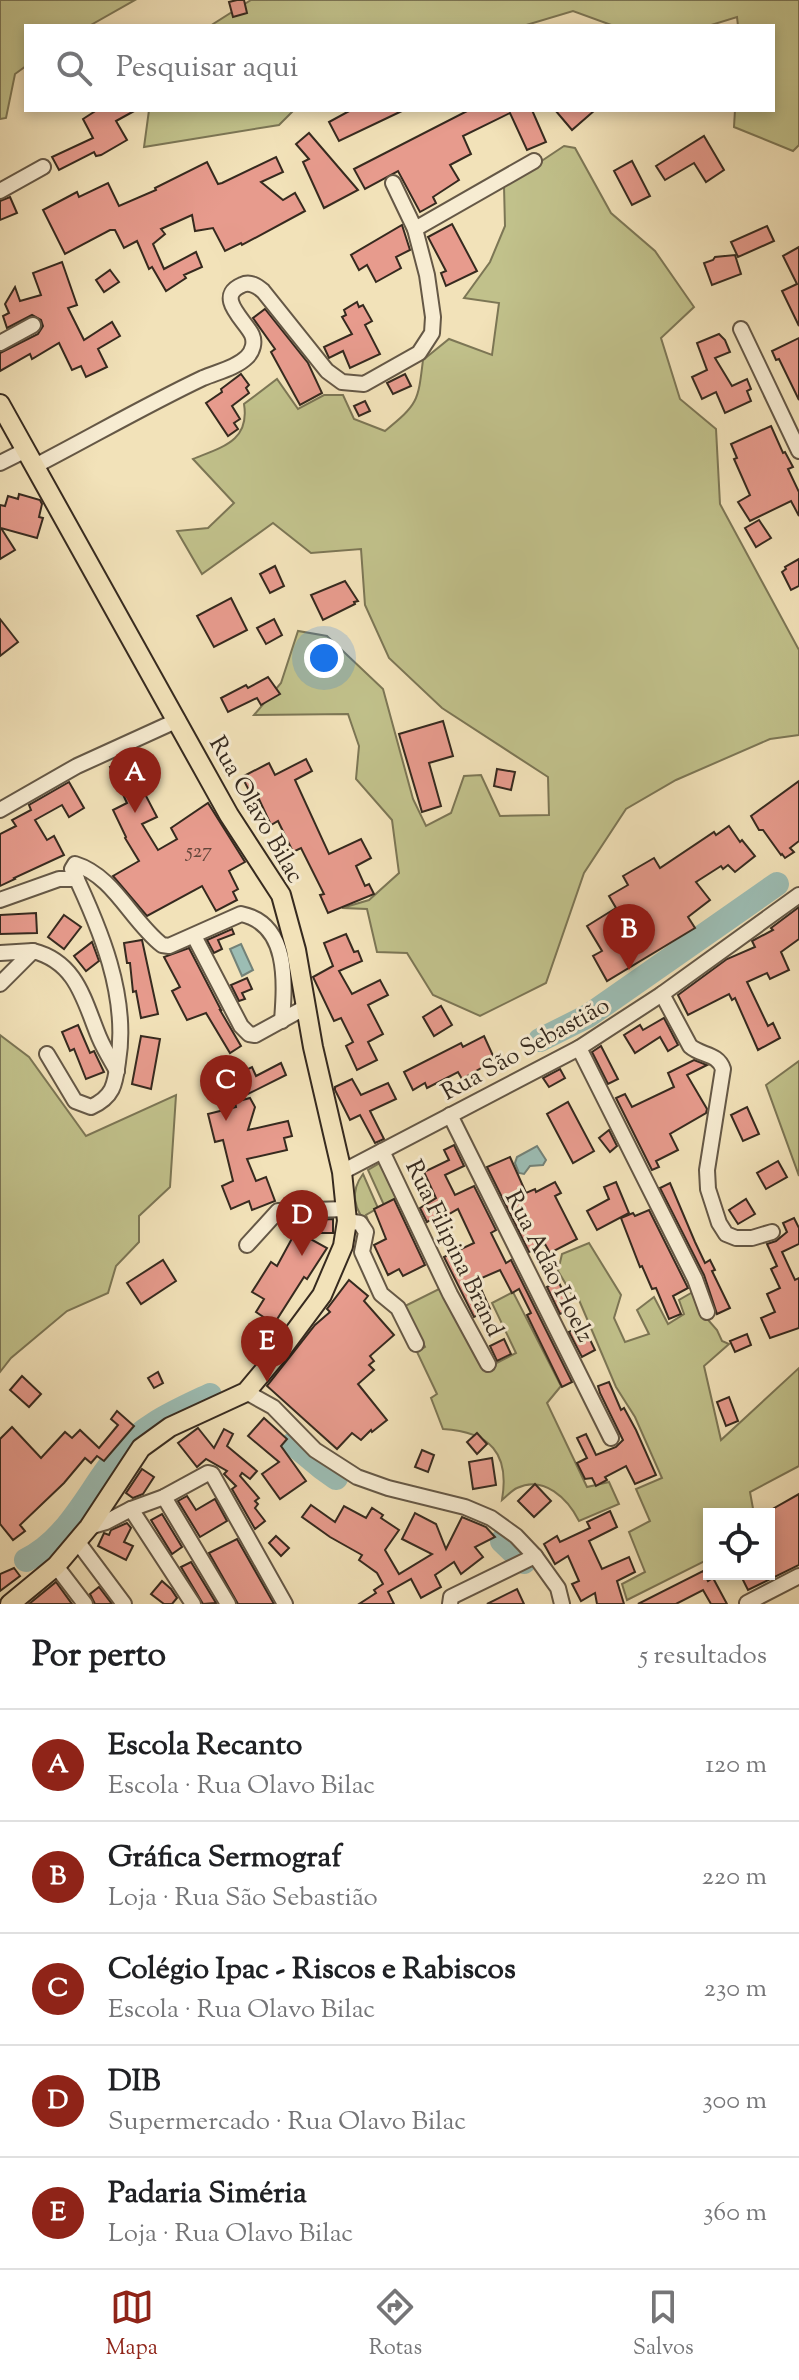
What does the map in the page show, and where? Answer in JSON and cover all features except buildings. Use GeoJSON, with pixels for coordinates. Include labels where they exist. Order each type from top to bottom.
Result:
{"type":"FeatureCollection","features":[{"type":"Feature","properties":{"kind":"main road","name":"Rua Olavo Bilac"},"geometry":{"type":"LineString","coordinates":[[0,404],[229,815],[277,886],[287,911],[296,950],[313,1047],[342,1172],[347,1215],[343,1246],[322,1295],[246,1392],[170,1427],[141,1448],[83,1534],[56,1566],[16,1602]]}},
{"type":"Feature","properties":{"kind":"street"},"geometry":{"type":"LineString","coordinates":[[415,229],[534,161]]}},
{"type":"Feature","properties":{"kind":"street"},"geometry":{"type":"LineString","coordinates":[[0,191],[43,167]]}},
{"type":"Feature","properties":{"kind":"street"},"geometry":{"type":"LineString","coordinates":[[0,463],[30,458],[244,360],[250,355],[252,335],[235,313],[231,302],[232,292],[241,285],[250,283],[263,291],[327,371],[342,382],[364,384],[410,359],[426,344],[432,333],[433,317],[427,275],[415,229],[393,183]]}},
{"type":"Feature","properties":{"kind":"street"},"geometry":{"type":"LineString","coordinates":[[0,343],[33,325]]}},
{"type":"Feature","properties":{"kind":"street"},"geometry":{"type":"LineString","coordinates":[[741,329],[799,451]]}},
{"type":"Feature","properties":{"kind":"street"},"geometry":{"type":"LineString","coordinates":[[0,810],[77,766],[178,720]]}},
{"type":"Feature","properties":{"kind":"street"},"geometry":{"type":"LineString","coordinates":[[47,1054],[75,1101],[91,1107],[106,1099],[111,1092],[121,1046],[120,1021],[106,949],[72,869],[75,864],[101,879],[162,945],[169,946],[241,914],[262,921],[278,945],[282,1021]]}},
{"type":"Feature","properties":{"kind":"street"},"geometry":{"type":"LineString","coordinates":[[0,900],[59,879],[77,879]]}},
{"type":"Feature","properties":{"kind":"street","name":"Rua São Sebastião"},"geometry":{"type":"LineString","coordinates":[[342,1172],[579,1048],[662,994],[799,895]]}},
{"type":"Feature","properties":{"kind":"street"},"geometry":{"type":"LineString","coordinates":[[194,936],[244,1031],[255,1035],[306,1007]]}},
{"type":"Feature","properties":{"kind":"street"},"geometry":{"type":"LineString","coordinates":[[0,953],[33,951],[46,954],[70,974],[85,997],[99,1037],[117,1072]]}},
{"type":"Feature","properties":{"kind":"street"},"geometry":{"type":"LineString","coordinates":[[0,984],[33,951]]}},
{"type":"Feature","properties":{"kind":"street"},"geometry":{"type":"LineString","coordinates":[[662,994],[690,1046],[717,1058],[723,1069],[707,1170],[708,1189],[719,1223],[726,1234],[736,1238],[752,1238],[772,1232]]}},
{"type":"Feature","properties":{"kind":"street"},"geometry":{"type":"LineString","coordinates":[[579,1048],[688,1266],[707,1312]]}},
{"type":"Feature","properties":{"kind":"street","name":"Rua Adão Hoelz"},"geometry":{"type":"LineString","coordinates":[[450,1115],[611,1438]]}},
{"type":"Feature","properties":{"kind":"street","name":"Rua Filipina Brand"},"geometry":{"type":"LineString","coordinates":[[382,1151],[450,1294],[488,1364]]}},
{"type":"Feature","properties":{"kind":"street"},"geometry":{"type":"LineString","coordinates":[[247,1245],[278,1211],[347,1215],[360,1223],[366,1232],[362,1252],[368,1266],[381,1294],[398,1308],[416,1344]]}},
{"type":"Feature","properties":{"kind":"street"},"geometry":{"type":"LineString","coordinates":[[246,1392],[283,1415],[315,1450],[370,1483],[478,1511],[505,1527],[527,1560],[558,1588],[562,1604]]}},
{"type":"Feature","properties":{"kind":"street"},"geometry":{"type":"LineString","coordinates":[[124,1604],[83,1534],[208,1473],[215,1476],[285,1604]]}},
{"type":"Feature","properties":{"kind":"street"},"geometry":{"type":"LineString","coordinates":[[164,1497],[228,1604]]}},
{"type":"Feature","properties":{"kind":"street"},"geometry":{"type":"LineString","coordinates":[[131,1509],[193,1604]]}},
{"type":"Feature","properties":{"kind":"street"},"geometry":{"type":"LineString","coordinates":[[450,1604],[451,1597],[527,1560]]}},
{"type":"Feature","properties":{"kind":"street"},"geometry":{"type":"LineString","coordinates":[[56,1566],[85,1604]]}},
{"type":"Feature","properties":{"kind":"street"},"geometry":{"type":"LineString","coordinates":[[747,1603],[799,1576]]}},
{"type":"Feature","properties":{"kind":"green space"},"geometry":{"type":"Polygon","coordinates":[[[0,0],[135,0],[93,24],[24,24],[24,67],[15,74],[6,118],[0,119],[0,0]]]}},
{"type":"Feature","properties":{"kind":"green space"},"geometry":{"type":"Polygon","coordinates":[[[251,0],[799,0],[799,145],[793,151],[734,127],[735,112],[775,112],[775,24],[738,24],[737,17],[714,24],[609,24],[573,11],[530,24],[213,24],[251,0]]]}},
{"type":"Feature","properties":{"kind":"green space"},"geometry":{"type":"Polygon","coordinates":[[[149,112],[292,112],[279,125],[144,147],[149,112]]]}},
{"type":"Feature","properties":{"kind":"green space"},"geometry":{"type":"Polygon","coordinates":[[[564,146],[575,148],[611,213],[655,251],[694,307],[661,338],[680,399],[716,429],[720,504],[799,650],[799,735],[770,739],[676,780],[626,809],[584,873],[546,983],[480,1016],[433,995],[407,953],[377,952],[367,909],[342,908],[369,900],[399,873],[392,820],[356,779],[359,746],[348,714],[254,715],[281,683],[298,631],[327,636],[383,689],[413,799],[426,826],[451,813],[464,776],[481,775],[500,816],[549,815],[548,777],[442,708],[389,658],[365,605],[361,549],[311,553],[273,523],[202,574],[177,531],[208,528],[234,503],[193,459],[232,441],[243,427],[244,404],[277,379],[298,409],[324,395],[343,395],[354,419],[385,431],[414,401],[420,385],[423,360],[449,339],[492,355],[499,303],[464,298],[490,262],[505,226],[504,186],[564,146]]]}},
{"type":"Feature","properties":{"kind":"green space"},"geometry":{"type":"Polygon","coordinates":[[[0,1035],[29,1057],[86,1136],[176,1095],[170,1187],[139,1216],[139,1242],[116,1266],[108,1293],[67,1311],[11,1358],[0,1372],[0,1035]]]}},
{"type":"Feature","properties":{"kind":"green space"},"geometry":{"type":"Polygon","coordinates":[[[799,1061],[799,1176],[766,1085],[799,1061]]]}},
{"type":"Feature","properties":{"kind":"green space"},"geometry":{"type":"Polygon","coordinates":[[[385,1160],[401,1208],[396,1198],[384,1205],[368,1170],[385,1160]]]}},
{"type":"Feature","properties":{"kind":"green space"},"geometry":{"type":"Polygon","coordinates":[[[363,1174],[378,1208],[366,1215],[371,1228],[355,1202],[358,1181],[363,1174]]]}},
{"type":"Feature","properties":{"kind":"green space"},"geometry":{"type":"Polygon","coordinates":[[[589,1243],[621,1295],[614,1318],[625,1342],[649,1334],[637,1310],[654,1297],[668,1324],[684,1314],[679,1300],[698,1289],[702,1313],[722,1341],[729,1344],[704,1366],[721,1440],[799,1368],[799,1466],[750,1492],[753,1508],[703,1508],[703,1562],[627,1600],[622,1584],[645,1572],[629,1532],[650,1521],[636,1489],[662,1478],[635,1417],[616,1387],[579,1300],[573,1296],[558,1271],[562,1254],[589,1243]]]}},
{"type":"Feature","properties":{"kind":"green space"},"geometry":{"type":"Polygon","coordinates":[[[443,1287],[489,1367],[516,1353],[492,1303],[513,1292],[561,1386],[547,1403],[587,1487],[609,1482],[619,1504],[579,1521],[562,1497],[546,1487],[527,1485],[515,1489],[502,1500],[503,1470],[493,1448],[473,1435],[443,1429],[431,1398],[437,1394],[417,1352],[425,1347],[405,1306],[443,1287]]]}},
{"type":"Feature","properties":{"kind":"water"},"geometry":{"type":"Polygon","coordinates":[[[241,944],[253,970],[242,976],[230,949],[241,944]]]}},
{"type":"Feature","properties":{"kind":"water"},"geometry":{"type":"Polygon","coordinates":[[[537,1146],[546,1160],[543,1165],[530,1166],[524,1174],[519,1173],[515,1163],[517,1157],[537,1146]]]}},
{"type":"Feature","properties":{"kind":"waterway"},"geometry":{"type":"LineString","coordinates":[[540,1040],[588,1016],[777,884]]}},
{"type":"Feature","properties":{"kind":"waterway"},"geometry":{"type":"LineString","coordinates":[[26,1560],[41,1551],[66,1527],[107,1469],[138,1435],[210,1395]]}},
{"type":"Feature","properties":{"kind":"waterway"},"geometry":{"type":"LineString","coordinates":[[293,1444],[336,1478]]}},
{"type":"Feature","properties":{"kind":"waterway"},"geometry":{"type":"LineString","coordinates":[[502,1541],[524,1562]]}},
{"type":"Feature","properties":{"kind":"place","name":"Escola Recanto"},"geometry":{"type":"Point","coordinates":[135,813]}},
{"type":"Feature","properties":{"kind":"place","name":"Gráfica Sermograf"},"geometry":{"type":"Point","coordinates":[629,970]}},
{"type":"Feature","properties":{"kind":"place","name":"Colégio Ipac - Riscos e Rabiscos"},"geometry":{"type":"Point","coordinates":[226,1121]}},
{"type":"Feature","properties":{"kind":"place","name":"DIB"},"geometry":{"type":"Point","coordinates":[302,1256]}},
{"type":"Feature","properties":{"kind":"place","name":"Padaria Siméria"},"geometry":{"type":"Point","coordinates":[267,1382]}}]}
